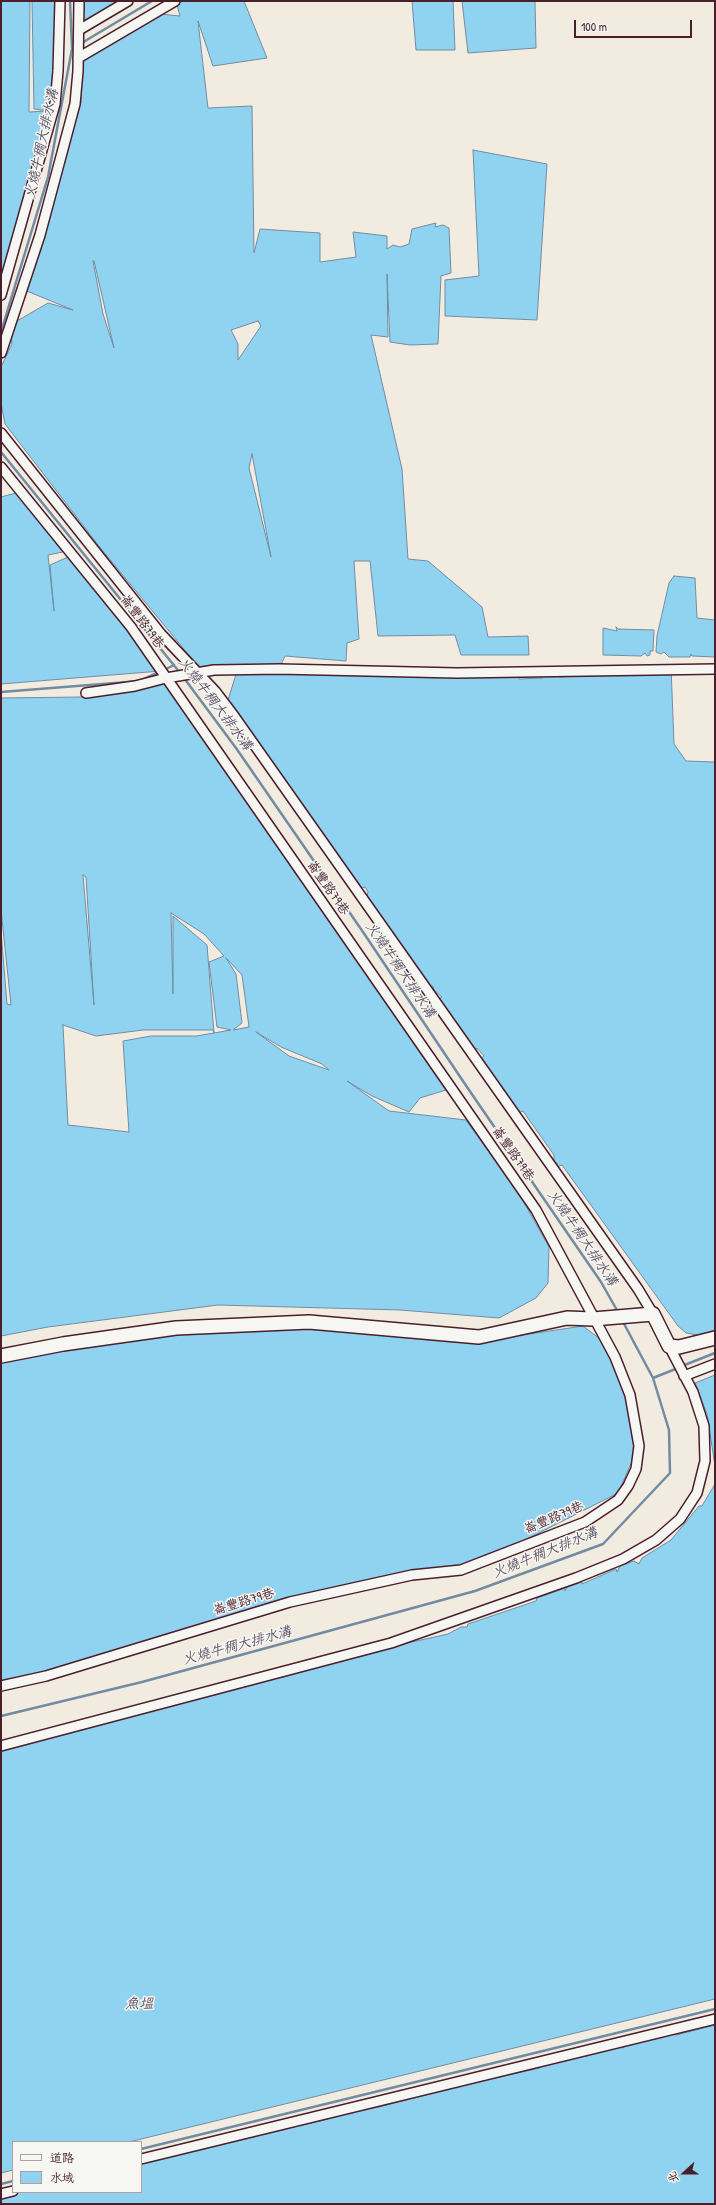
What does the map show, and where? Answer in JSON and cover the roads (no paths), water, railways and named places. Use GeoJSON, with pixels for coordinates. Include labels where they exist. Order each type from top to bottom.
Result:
{"type":"FeatureCollection","features":[{"type":"Feature","properties":{"kind":"street"},"geometry":{"type":"LineString","coordinates":[[1,295],[55,104],[58,71],[60,1]]}},
{"type":"Feature","properties":{"kind":"street"},"geometry":{"type":"LineString","coordinates":[[1,354],[40,235],[63,154],[75,104],[78,58],[79,1]]}},
{"type":"Feature","properties":{"kind":"street"},"geometry":{"type":"LineString","coordinates":[[79,30],[128,1]]}},
{"type":"Feature","properties":{"kind":"street"},"geometry":{"type":"LineString","coordinates":[[78,58],[175,1]]}},
{"type":"Feature","properties":{"kind":"street"},"geometry":{"type":"LineString","coordinates":[[1,433],[161,634],[234,716],[280,778],[366,905],[638,1288],[693,1392],[704,1426],[705,1462],[697,1493],[680,1519],[656,1540],[623,1559],[498,1606],[391,1643],[1,1746]]}},
{"type":"Feature","properties":{"kind":"street","name":"崙豐路79巷"},"geometry":{"type":"LineString","coordinates":[[1,467],[131,628],[536,1210],[593,1319],[615,1357],[630,1395],[639,1446],[636,1469],[628,1486],[618,1500],[585,1522],[461,1570],[412,1575],[290,1602],[46,1676],[1,1686]]}},
{"type":"Feature","properties":{"kind":"street"},"geometry":{"type":"LineString","coordinates":[[86,693],[135,686],[196,672],[278,669],[457,673],[715,670]]}},
{"type":"Feature","properties":{"kind":"street"},"geometry":{"type":"LineString","coordinates":[[1,1356],[63,1344],[176,1328],[309,1322],[479,1337],[567,1318],[593,1319],[653,1314]]}},
{"type":"Feature","properties":{"kind":"street"},"geometry":{"type":"LineString","coordinates":[[669,1346],[679,1347],[715,1338]]}},
{"type":"Feature","properties":{"kind":"street"},"geometry":{"type":"LineString","coordinates":[[684,1376],[715,1364]]}},
{"type":"Feature","properties":{"kind":"street"},"geometry":{"type":"LineString","coordinates":[[142,2159],[715,2019]]}},
{"type":"Feature","properties":{"kind":"street"},"geometry":{"type":"LineString","coordinates":[[1,2194],[12,2191]]}},
{"type":"Feature","properties":{"kind":"water"},"geometry":{"type":"Polygon","coordinates":[[[1,1],[30,1],[29,112],[48,111],[34,109],[32,1],[60,1],[53,111],[1,279],[1,1]]]}},
{"type":"Feature","properties":{"kind":"water"},"geometry":{"type":"Polygon","coordinates":[[[81,1],[124,1],[83,25],[81,1]]]}},
{"type":"Feature","properties":{"kind":"water"},"geometry":{"type":"Polygon","coordinates":[[[182,1],[244,1],[267,58],[213,66],[198,21],[208,108],[252,106],[254,253],[260,229],[320,233],[320,262],[356,257],[353,232],[387,236],[387,249],[393,245],[400,247],[409,244],[412,229],[436,223],[435,227],[443,225],[449,228],[451,273],[441,276],[438,344],[410,345],[390,342],[387,274],[388,337],[371,335],[402,469],[408,559],[428,561],[482,607],[488,637],[528,636],[529,655],[461,655],[455,635],[378,636],[370,561],[354,561],[359,639],[347,643],[346,661],[285,656],[279,669],[202,671],[102,550],[5,424],[1,403],[1,367],[12,344],[10,325],[48,303],[73,310],[22,289],[81,102],[81,59],[160,14],[180,16],[177,5],[182,1]],[[94,261],[103,314],[114,348],[94,261]],[[258,321],[231,330],[238,344],[238,360],[261,326],[258,321]],[[252,454],[249,468],[271,557],[252,454]]]}},
{"type":"Feature","properties":{"kind":"water"},"geometry":{"type":"Polygon","coordinates":[[[412,1],[453,1],[455,50],[416,50],[412,1]]]}},
{"type":"Feature","properties":{"kind":"water"},"geometry":{"type":"Polygon","coordinates":[[[462,1],[535,1],[536,48],[468,53],[462,1]]]}},
{"type":"Feature","properties":{"kind":"water"},"geometry":{"type":"Polygon","coordinates":[[[473,150],[547,164],[537,320],[445,316],[445,280],[479,276],[473,150]]]}},
{"type":"Feature","properties":{"kind":"water"},"geometry":{"type":"Polygon","coordinates":[[[16,493],[63,552],[48,555],[54,611],[50,565],[68,557],[161,671],[1,684],[1,497],[16,493]]]}},
{"type":"Feature","properties":{"kind":"water"},"geometry":{"type":"Polygon","coordinates":[[[674,576],[695,578],[697,618],[715,620],[715,657],[692,656],[691,654],[690,657],[669,657],[664,652],[661,654],[656,652],[657,636],[669,583],[674,576]]]}},
{"type":"Feature","properties":{"kind":"water"},"geometry":{"type":"Polygon","coordinates":[[[616,627],[618,629],[654,630],[653,651],[650,651],[650,655],[647,656],[645,653],[641,656],[603,655],[603,628],[617,631],[616,627]]]}},
{"type":"Feature","properties":{"kind":"water"},"geometry":{"type":"Polygon","coordinates":[[[671,666],[674,744],[686,761],[715,762],[715,1331],[703,1336],[686,1333],[678,1326],[562,1165],[557,1167],[557,1163],[554,1162],[554,1155],[523,1111],[518,1113],[508,1099],[508,1095],[506,1096],[480,1059],[484,1056],[477,1048],[475,1050],[438,999],[442,997],[434,990],[433,986],[431,987],[367,896],[368,892],[365,887],[362,888],[228,700],[237,671],[516,668],[519,679],[543,678],[543,676],[554,675],[554,677],[559,675],[559,677],[577,676],[671,666]]]}},
{"type":"Feature","properties":{"kind":"water"},"geometry":{"type":"Polygon","coordinates":[[[161,679],[446,1090],[420,1098],[409,1112],[372,1096],[347,1081],[389,1111],[466,1120],[486,1148],[493,1147],[549,1247],[548,1283],[536,1298],[499,1318],[400,1310],[218,1305],[48,1327],[1,1336],[1,931],[7,1004],[11,1005],[1,910],[1,698],[81,697],[161,679]],[[83,875],[94,1005],[86,877],[83,875]],[[171,913],[173,994],[173,916],[207,945],[214,1033],[231,1030],[217,1027],[209,962],[224,956],[204,934],[171,913]],[[226,958],[236,974],[242,1023],[233,1030],[249,1027],[242,975],[226,958]],[[63,1025],[68,1125],[129,1132],[123,1041],[151,1036],[196,1036],[214,1033],[213,1030],[143,1030],[96,1036],[63,1025]],[[256,1032],[289,1056],[329,1070],[322,1064],[281,1047],[256,1032]]]}},
{"type":"Feature","properties":{"kind":"water"},"geometry":{"type":"Polygon","coordinates":[[[290,1319],[503,1338],[583,1326],[608,1345],[635,1407],[638,1448],[618,1493],[521,1542],[457,1568],[408,1571],[313,1593],[57,1670],[1,1683],[1,1356],[290,1319]]]}},
{"type":"Feature","properties":{"kind":"water"},"geometry":{"type":"Polygon","coordinates":[[[715,1375],[715,1466],[707,1414],[695,1383],[715,1375]]]}},
{"type":"Feature","properties":{"kind":"water","name":"魚塭"},"geometry":{"type":"Polygon","coordinates":[[[715,1484],[715,1999],[133,2141],[12,2141],[12,2170],[1,2173],[1,1748],[19,1746],[34,1742],[35,1737],[123,1719],[162,1705],[161,1708],[163,1708],[164,1705],[177,1705],[177,1700],[212,1692],[211,1696],[214,1691],[223,1690],[223,1692],[226,1692],[225,1689],[287,1676],[287,1674],[311,1667],[312,1669],[352,1657],[354,1658],[366,1655],[367,1652],[448,1634],[461,1627],[467,1627],[468,1624],[536,1601],[537,1598],[565,1588],[565,1591],[567,1587],[582,1582],[582,1584],[616,1569],[617,1572],[620,1566],[634,1561],[639,1564],[642,1558],[671,1540],[699,1506],[702,1506],[715,1484]]]}},
{"type":"Feature","properties":{"kind":"water"},"geometry":{"type":"Polygon","coordinates":[[[715,2025],[715,2204],[1,2204],[1,2196],[16,2193],[142,2193],[142,2162],[162,2159],[165,2156],[191,2152],[237,2138],[238,2141],[238,2139],[245,2139],[259,2133],[260,2136],[261,2134],[328,2119],[329,2115],[379,2107],[409,2099],[409,2097],[540,2068],[544,2063],[551,2065],[552,2063],[585,2053],[586,2056],[588,2056],[588,2054],[619,2047],[623,2048],[629,2043],[671,2032],[676,2035],[715,2025]]]}},
{"type":"Feature","properties":{"kind":"waterway"},"geometry":{"type":"LineString","coordinates":[[70,1],[72,48]]}},
{"type":"Feature","properties":{"kind":"waterway","name":"火燒牛稠大排水溝"},"geometry":{"type":"LineString","coordinates":[[80,44],[152,1]]}},
{"type":"Feature","properties":{"kind":"waterway","name":"火燒牛稠大排水溝"},"geometry":{"type":"LineString","coordinates":[[1,332],[48,177],[72,49],[76,46]]}},
{"type":"Feature","properties":{"kind":"waterway","name":"火燒牛稠大排水溝"},"geometry":{"type":"LineString","coordinates":[[1,452],[181,674]]}},
{"type":"Feature","properties":{"kind":"waterway"},"geometry":{"type":"LineString","coordinates":[[164,670],[174,665]]}},
{"type":"Feature","properties":{"kind":"waterway"},"geometry":{"type":"LineString","coordinates":[[1,692],[140,681],[159,672]]}},
{"type":"Feature","properties":{"kind":"waterway","name":"火燒牛稠大排水溝"},"geometry":{"type":"LineString","coordinates":[[184,678],[236,748],[363,932],[601,1282],[618,1312]]}},
{"type":"Feature","properties":{"kind":"waterway","name":"火燒牛稠大排水溝"},"geometry":{"type":"LineString","coordinates":[[1,1716],[142,1682],[475,1591],[603,1544],[670,1473],[669,1430],[653,1378],[622,1320]]}},
{"type":"Feature","properties":{"kind":"waterway"},"geometry":{"type":"LineString","coordinates":[[682,1366],[715,1353]]}},
{"type":"Feature","properties":{"kind":"waterway"},"geometry":{"type":"LineString","coordinates":[[653,1378],[678,1368]]}},
{"type":"Feature","properties":{"kind":"waterway"},"geometry":{"type":"LineString","coordinates":[[142,2149],[715,2009]]}},
{"type":"Feature","properties":{"kind":"waterway"},"geometry":{"type":"LineString","coordinates":[[1,2184],[12,2181]]}}]}
